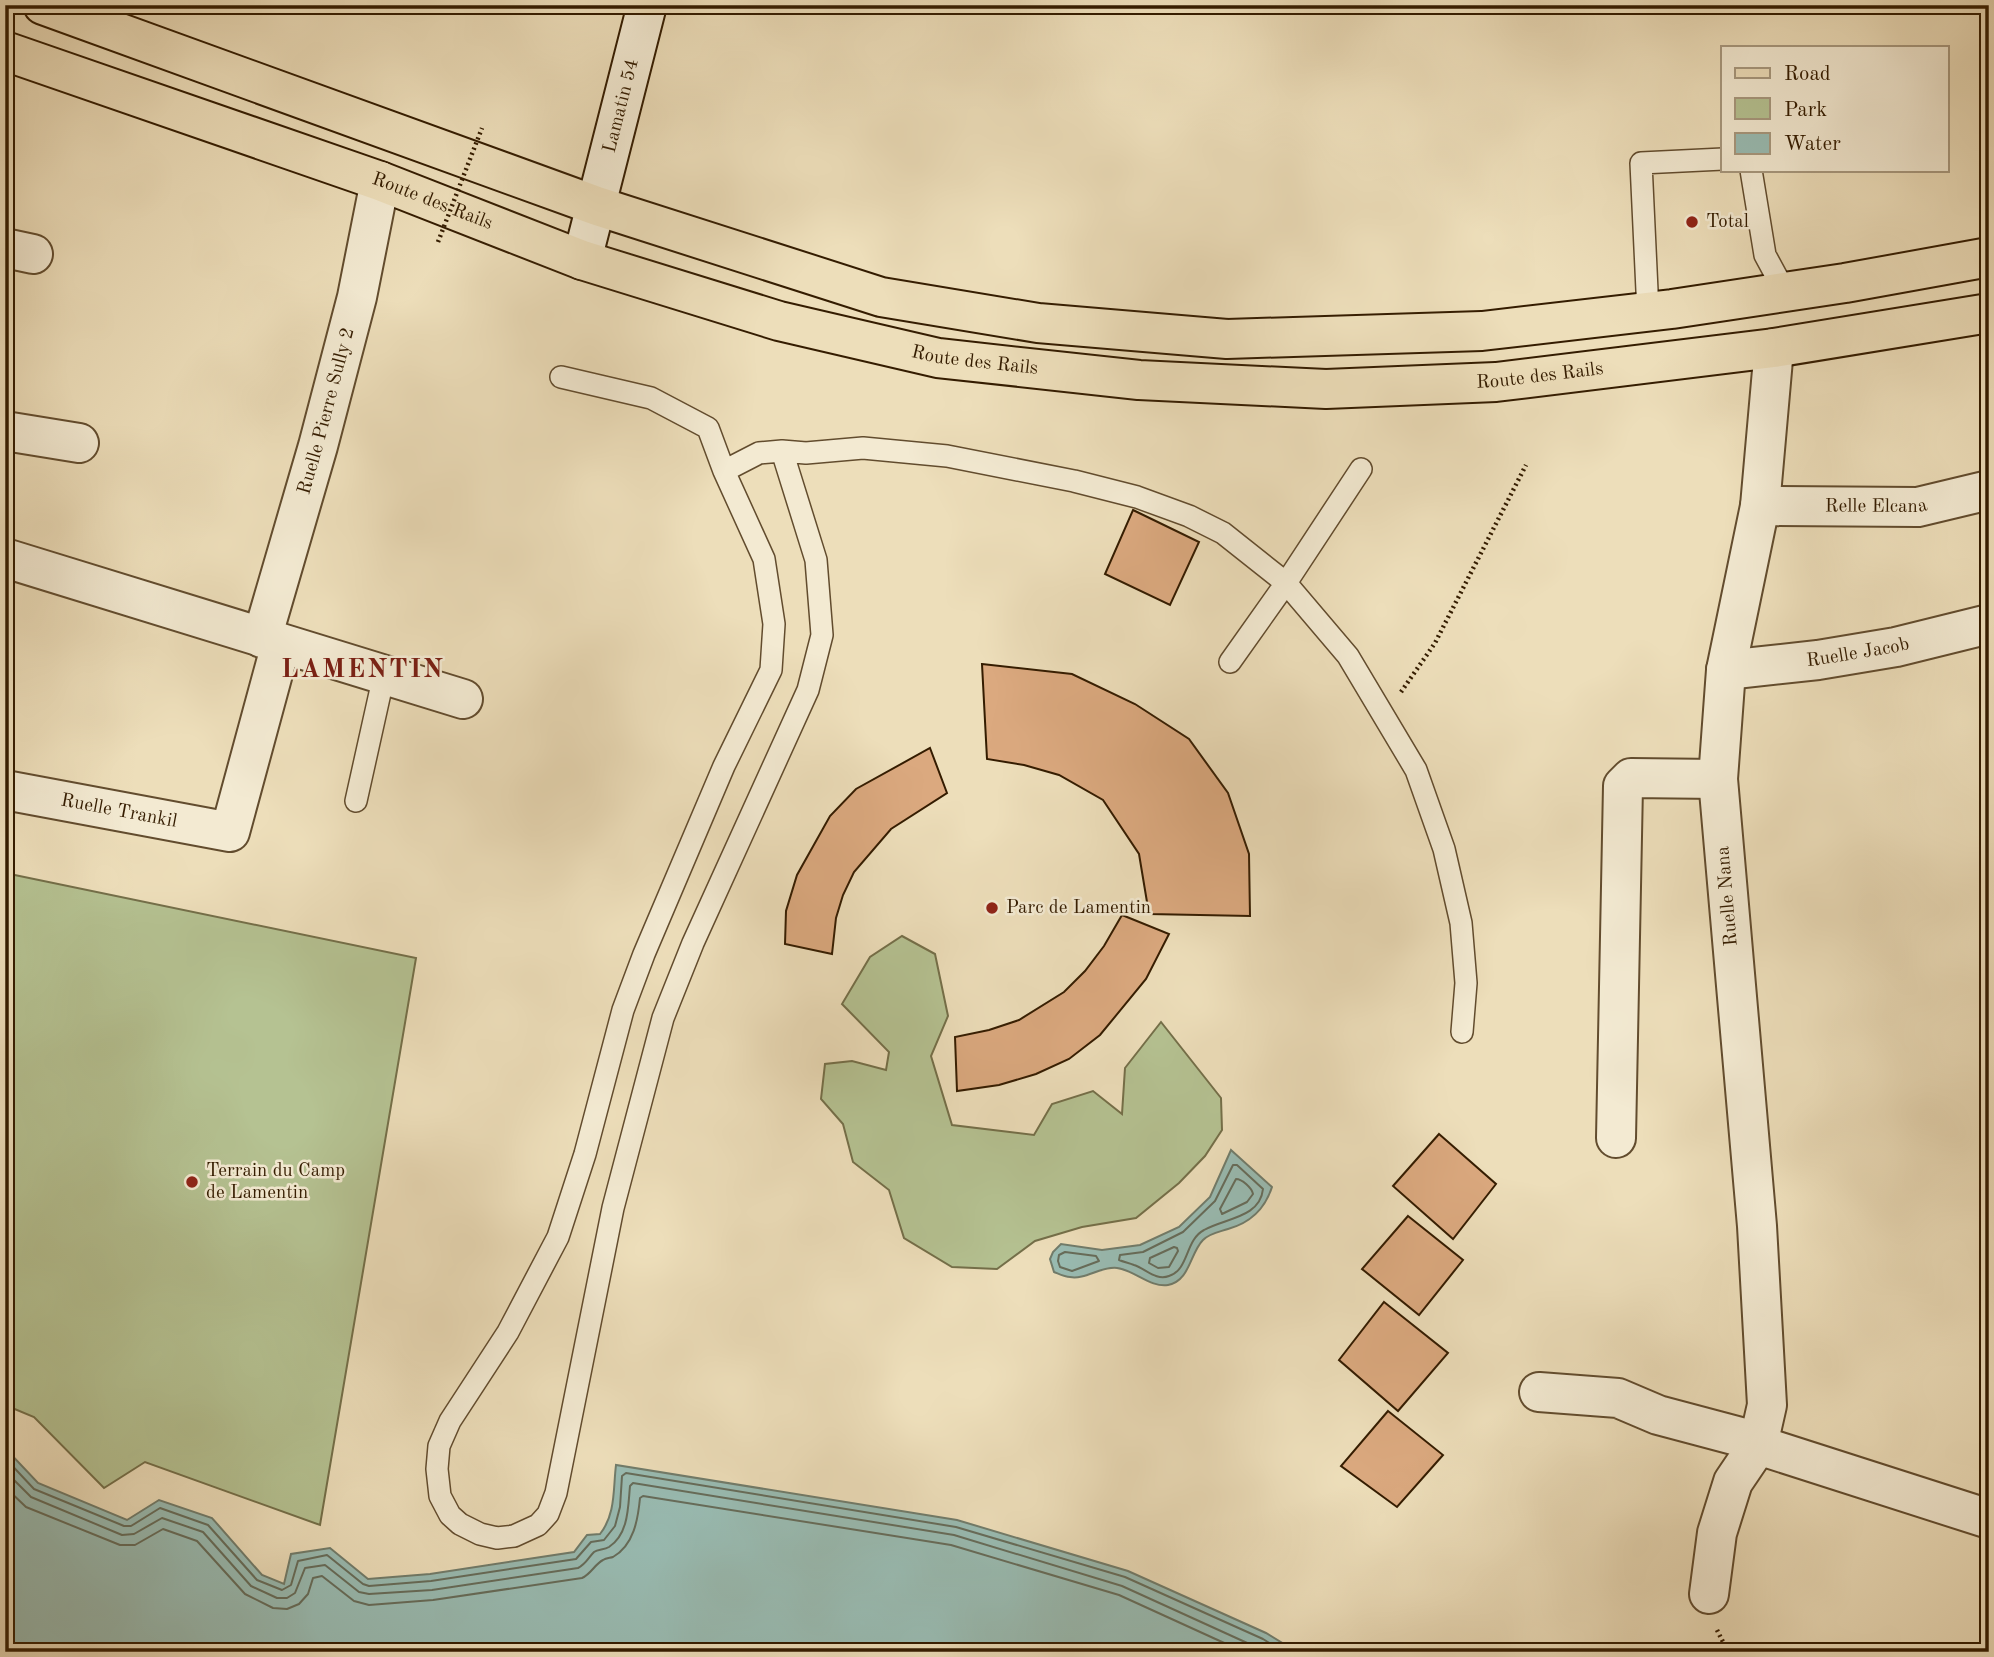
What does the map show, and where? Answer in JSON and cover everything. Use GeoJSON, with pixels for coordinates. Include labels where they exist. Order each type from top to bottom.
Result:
{"type":"FeatureCollection","features":[{"type":"Feature","properties":{"kind":"main road"},"geometry":{"type":"LineString","coordinates":[[43,5],[597,206],[881,298],[1038,323],[1227,339],[1482,331],[1648,312],[1989,257]]}},
{"type":"Feature","properties":{"kind":"main road","name":"Route des Rails"},"geometry":{"type":"LineString","coordinates":[[5,51],[380,181],[582,260],[779,321],[938,358],[1139,380],[1326,389],[1496,382],[1774,348],[1989,313]]}},
{"type":"Feature","properties":{"kind":"street","name":"Lamatin 54"},"geometry":{"type":"LineString","coordinates":[[582,260],[647,5]]}},
{"type":"Feature","properties":{"kind":"street","name":"Ruelle Pierre Sully 2"},"geometry":{"type":"LineString","coordinates":[[230,832],[318,446],[357,297],[380,181]]}},
{"type":"Feature","properties":{"kind":"street","name":"Ruelle Nana"},"geometry":{"type":"LineString","coordinates":[[1758,1446],[1767,1405],[1768,1384],[1756,1213],[1718,779],[1726,670],[1760,506],[1774,348]]}},
{"type":"Feature","properties":{"kind":"street"},"geometry":{"type":"LineString","coordinates":[[5,431],[79,443]]}},
{"type":"Feature","properties":{"kind":"street","name":"Relle Elcana"},"geometry":{"type":"LineString","coordinates":[[1760,506],[1918,507],[1989,490]]}},
{"type":"Feature","properties":{"kind":"street"},"geometry":{"type":"LineString","coordinates":[[5,558],[463,699]]}},
{"type":"Feature","properties":{"kind":"street","name":"Ruelle Jacob"},"geometry":{"type":"LineString","coordinates":[[1726,670],[1818,660],[1896,647],[1989,624]]}},
{"type":"Feature","properties":{"kind":"street"},"geometry":{"type":"LineString","coordinates":[[1616,1138],[1623,786],[1631,778],[1718,779]]}},
{"type":"Feature","properties":{"kind":"street","name":"Ruelle Trankil"},"geometry":{"type":"LineString","coordinates":[[5,790],[230,832]]}},
{"type":"Feature","properties":{"kind":"street"},"geometry":{"type":"LineString","coordinates":[[1539,1392],[1618,1398],[1658,1415],[1752,1440],[1758,1446],[1989,1519]]}},
{"type":"Feature","properties":{"kind":"street"},"geometry":{"type":"LineString","coordinates":[[1709,1594],[1717,1534],[1729,1495],[1734,1482],[1758,1446]]}},
{"type":"Feature","properties":{"kind":"lane"},"geometry":{"type":"LineString","coordinates":[[1648,312],[1641,163],[1721,159]]}},
{"type":"Feature","properties":{"kind":"lane"},"geometry":{"type":"LineString","coordinates":[[1751,172],[1765,255],[1784,292]]}},
{"type":"Feature","properties":{"kind":"lane"},"geometry":{"type":"LineString","coordinates":[[561,377],[651,398],[708,428],[724,471],[764,559],[774,624],[771,670],[724,765],[627,999],[606,1067],[585,1154],[558,1237],[508,1332],[450,1421],[439,1446],[437,1469],[440,1496],[450,1514],[460,1524],[480,1534],[497,1538],[514,1536],[538,1525],[548,1514],[556,1493],[613,1208],[663,1018],[693,943],[808,690],[816,666],[822,635],[816,560],[782,451]]}},
{"type":"Feature","properties":{"kind":"lane"},"geometry":{"type":"LineString","coordinates":[[724,471],[759,453],[782,451],[806,453],[863,447],[947,456],[1074,481],[1137,498],[1189,516],[1223,533],[1286,583],[1348,656],[1416,770],[1444,849],[1461,923],[1466,983],[1462,1032]]}},
{"type":"Feature","properties":{"kind":"lane"},"geometry":{"type":"LineString","coordinates":[[1230,662],[1361,469]]}},
{"type":"Feature","properties":{"kind":"lane"},"geometry":{"type":"LineString","coordinates":[[356,801],[384,675]]}},
{"type":"Feature","properties":{"kind":"path"},"geometry":{"type":"LineString","coordinates":[[438,242],[482,128]]}},
{"type":"Feature","properties":{"kind":"path"},"geometry":{"type":"LineString","coordinates":[[1381,713],[1406,686],[1436,643],[1526,465]]}},
{"type":"Feature","properties":{"kind":"green space","name":"Terrain du Camp de Lamentin"},"geometry":{"type":"Polygon","coordinates":[[[5,873],[416,958],[320,1525],[145,1462],[104,1488],[34,1417],[5,1405],[5,873]]]}},
{"type":"Feature","properties":{"kind":"green space"},"geometry":{"type":"Polygon","coordinates":[[[902,936],[935,954],[948,1016],[931,1056],[952,1125],[1034,1135],[1052,1104],[1093,1091],[1122,1114],[1125,1068],[1161,1022],[1221,1098],[1222,1130],[1205,1156],[1179,1183],[1136,1218],[1082,1227],[1035,1241],[997,1269],[952,1267],[904,1238],[889,1190],[853,1162],[843,1124],[821,1099],[825,1064],[852,1061],[886,1070],[889,1052],[842,1004],[870,957],[902,936]]]}},
{"type":"Feature","properties":{"kind":"water"},"geometry":{"type":"Polygon","coordinates":[[[1231,1150],[1272,1187],[1269,1195],[1250,1219],[1203,1240],[1181,1278],[1162,1285],[1117,1268],[1076,1277],[1054,1272],[1050,1259],[1061,1244],[1102,1250],[1140,1245],[1179,1227],[1210,1197],[1231,1150]]]}},
{"type":"Feature","properties":{"kind":"water"},"geometry":{"type":"Polygon","coordinates":[[[5,1448],[38,1483],[127,1520],[159,1500],[212,1518],[262,1575],[284,1584],[291,1554],[330,1548],[368,1579],[430,1574],[574,1552],[587,1535],[600,1534],[609,1518],[616,1465],[957,1520],[1128,1571],[1266,1633],[1297,1652],[5,1652],[5,1448]]]}},
{"type":"Feature","properties":{"kind":"building"},"geometry":{"type":"Polygon","coordinates":[[[1133,510],[1199,542],[1170,605],[1105,574],[1133,510]]]}},
{"type":"Feature","properties":{"kind":"building"},"geometry":{"type":"Polygon","coordinates":[[[982,664],[1072,674],[1135,704],[1189,739],[1228,793],[1249,854],[1250,916],[1149,914],[1139,854],[1103,800],[1059,775],[1024,765],[987,759],[982,664]]]}},
{"type":"Feature","properties":{"kind":"building"},"geometry":{"type":"Polygon","coordinates":[[[930,748],[947,793],[891,829],[854,872],[836,918],[832,954],[785,944],[786,911],[797,875],[830,816],[856,789],[930,748]]]}},
{"type":"Feature","properties":{"kind":"building"},"geometry":{"type":"Polygon","coordinates":[[[1122,915],[1169,934],[1146,979],[1100,1035],[1069,1059],[1036,1074],[999,1085],[957,1091],[955,1037],[1019,1020],[1064,992],[1104,946],[1122,915]]]}},
{"type":"Feature","properties":{"kind":"building"},"geometry":{"type":"Polygon","coordinates":[[[1439,1134],[1496,1184],[1453,1239],[1393,1186],[1439,1134]]]}},
{"type":"Feature","properties":{"kind":"building"},"geometry":{"type":"Polygon","coordinates":[[[1408,1216],[1463,1260],[1419,1315],[1362,1269],[1408,1216]]]}},
{"type":"Feature","properties":{"kind":"building"},"geometry":{"type":"Polygon","coordinates":[[[1384,1302],[1448,1353],[1398,1411],[1339,1360],[1384,1302]]]}},
{"type":"Feature","properties":{"kind":"building"},"geometry":{"type":"Polygon","coordinates":[[[1388,1411],[1443,1455],[1397,1507],[1341,1466],[1388,1411]]]}},
{"type":"Feature","properties":{"kind":"place","name":"Total"},"geometry":{"type":"Point","coordinates":[1692,222]}},
{"type":"Feature","properties":{"kind":"place","name":"Parc de Lamentin"},"geometry":{"type":"Point","coordinates":[992,908]}},
{"type":"Feature","properties":{"kind":"place","name":"Terrain du Camp de Lamentin"},"geometry":{"type":"Point","coordinates":[192,1182]}},
{"type":"Feature","properties":{"kind":"district","name":"LAMENTIN"},"geometry":{"type":"Point","coordinates":[363,670]}}]}
